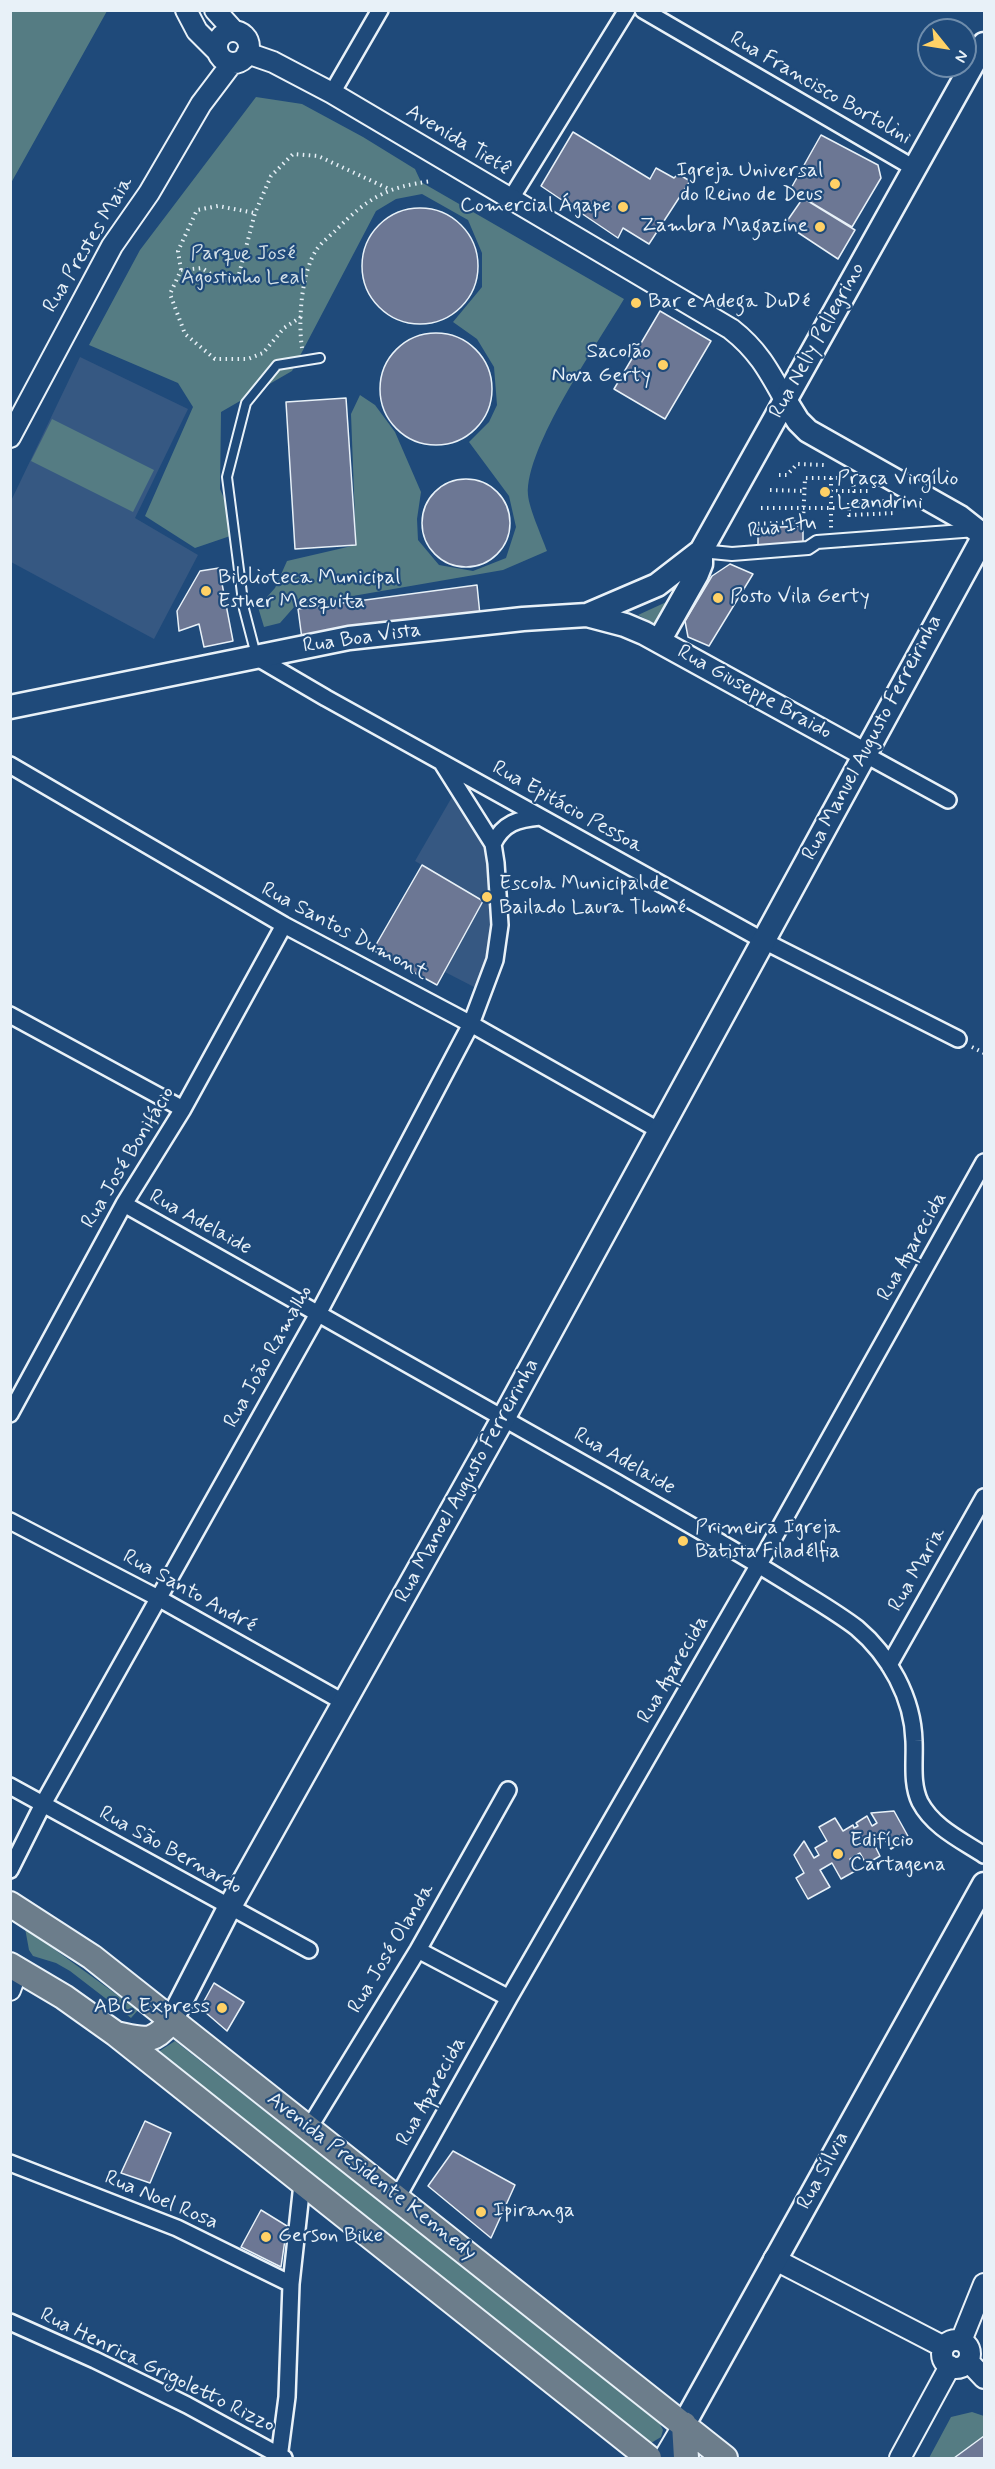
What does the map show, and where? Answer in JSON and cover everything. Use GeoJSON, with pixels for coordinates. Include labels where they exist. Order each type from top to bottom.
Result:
{"type":"FeatureCollection","features":[{"type":"Feature","properties":{"kind":"main road","name":"Rua Nelly Pellegrino"},"geometry":{"type":"LineString","coordinates":[[659,641],[697,574],[701,564],[700,551],[984,44]]}},
{"type":"Feature","properties":{"kind":"main road"},"geometry":{"type":"LineString","coordinates":[[784,400],[808,431],[960,517],[982,534]]}},
{"type":"Feature","properties":{"kind":"main road","name":"Rua Manuel Augusto Ferreirinha"},"geometry":{"type":"LineString","coordinates":[[764,941],[982,534]]}},
{"type":"Feature","properties":{"kind":"main road","name":"Rua Boa Vista"},"geometry":{"type":"LineString","coordinates":[[10,707],[349,638],[523,619],[587,615],[657,585],[700,551]]}},
{"type":"Feature","properties":{"kind":"main road","name":"Rua Giuseppe Braido"},"geometry":{"type":"LineString","coordinates":[[587,615],[624,625],[659,641],[864,754]]}},
{"type":"Feature","properties":{"kind":"main road","name":"Rua Manoel Augusto Ferreirinha"},"geometry":{"type":"LineString","coordinates":[[171,2021],[229,1908],[504,1417],[764,941]]}},
{"type":"Feature","properties":{"kind":"main road","name":"Rua Sílvia"},"geometry":{"type":"LineString","coordinates":[[684,2424],[984,1884]]}},
{"type":"Feature","properties":{"kind":"main road","name":"Avenida Presidente Kennedy"},"geometry":{"type":"LineString","coordinates":[[10,1904],[92,1957],[725,2458]]}},
{"type":"Feature","properties":{"kind":"main road"},"geometry":{"type":"LineString","coordinates":[[12,1969],[64,1997],[116,2034],[649,2458]]}},
{"type":"Feature","properties":{"kind":"main road"},"geometry":{"type":"LineString","coordinates":[[116,2034],[146,2040],[160,2035],[171,2021]]}},
{"type":"Feature","properties":{"kind":"main road"},"geometry":{"type":"LineString","coordinates":[[684,2424],[686,2458]]}},
{"type":"Feature","properties":{"kind":"street","name":"Avenida Tietê"},"geometry":{"type":"LineString","coordinates":[[186,10],[197,32],[233,49],[267,60],[332,93],[731,329],[748,342],[760,356],[784,400]]}},
{"type":"Feature","properties":{"kind":"street"},"geometry":{"type":"LineString","coordinates":[[215,10],[233,49]]}},
{"type":"Feature","properties":{"kind":"street"},"geometry":{"type":"LineString","coordinates":[[332,93],[380,10]]}},
{"type":"Feature","properties":{"kind":"street"},"geometry":{"type":"LineString","coordinates":[[510,200],[627,10]]}},
{"type":"Feature","properties":{"kind":"street","name":"Rua Francisco Bortolini"},"geometry":{"type":"LineString","coordinates":[[642,10],[914,168]]}},
{"type":"Feature","properties":{"kind":"street","name":"Rua Prestes Maia"},"geometry":{"type":"LineString","coordinates":[[10,436],[112,246],[148,194],[233,49]]}},
{"type":"Feature","properties":{"kind":"street","name":"Rua Itu"},"geometry":{"type":"LineString","coordinates":[[700,551],[743,553],[808,548],[817,542],[912,535],[982,534]]}},
{"type":"Feature","properties":{"kind":"street","name":"Rua Epitácio Pessoa"},"geometry":{"type":"LineString","coordinates":[[256,657],[764,941],[958,1039]]}},
{"type":"Feature","properties":{"kind":"street","name":"Rua Giuseppe Braido"},"geometry":{"type":"LineString","coordinates":[[864,754],[948,800]]}},
{"type":"Feature","properties":{"kind":"street","name":"Rua João Ramalho"},"geometry":{"type":"LineString","coordinates":[[10,1870],[43,1804],[319,1312],[471,1024],[495,960],[500,925],[500,896],[493,844],[442,763]]}},
{"type":"Feature","properties":{"kind":"street","name":"Rua Santos Dumont"},"geometry":{"type":"LineString","coordinates":[[10,765],[284,925],[471,1024],[660,1131]]}},
{"type":"Feature","properties":{"kind":"street"},"geometry":{"type":"LineString","coordinates":[[493,844],[505,826],[524,819],[540,817]]}},
{"type":"Feature","properties":{"kind":"street","name":"Rua José Bonifácio"},"geometry":{"type":"LineString","coordinates":[[10,1414],[124,1204],[183,1109],[284,925]]}},
{"type":"Feature","properties":{"kind":"street"},"geometry":{"type":"LineString","coordinates":[[10,1015],[183,1109]]}},
{"type":"Feature","properties":{"kind":"street","name":"Rua Aparecida"},"geometry":{"type":"LineString","coordinates":[[398,2198],[509,1998],[759,1564],[984,1162]]}},
{"type":"Feature","properties":{"kind":"street","name":"Rua Adelaide"},"geometry":{"type":"LineString","coordinates":[[124,1204],[504,1417],[759,1564],[847,1620],[864,1635],[889,1665],[909,1708],[914,1738],[915,1788],[920,1802],[928,1815],[944,1829],[984,1855]]}},
{"type":"Feature","properties":{"kind":"street","name":"Rua Maria"},"geometry":{"type":"LineString","coordinates":[[889,1665],[984,1497]]}},
{"type":"Feature","properties":{"kind":"street","name":"Rua Santo André"},"geometry":{"type":"LineString","coordinates":[[10,1521],[158,1598],[345,1703]]}},
{"type":"Feature","properties":{"kind":"street","name":"Rua São Bernardo"},"geometry":{"type":"LineString","coordinates":[[10,1786],[309,1950]]}},
{"type":"Feature","properties":{"kind":"street","name":"Rua José Olanda"},"geometry":{"type":"LineString","coordinates":[[309,2128],[418,1950],[508,1790]]}},
{"type":"Feature","properties":{"kind":"street"},"geometry":{"type":"LineString","coordinates":[[418,1950],[509,1998]]}},
{"type":"Feature","properties":{"kind":"street","name":"Rua Noel Rosa"},"geometry":{"type":"LineString","coordinates":[[10,2163],[177,2228],[291,2284]]}},
{"type":"Feature","properties":{"kind":"street"},"geometry":{"type":"LineString","coordinates":[[281,2458],[287,2397],[291,2284],[302,2184]]}},
{"type":"Feature","properties":{"kind":"street"},"geometry":{"type":"LineString","coordinates":[[774,2259],[953,2344]]}},
{"type":"Feature","properties":{"kind":"street"},"geometry":{"type":"LineString","coordinates":[[984,2284],[953,2344],[943,2358],[984,2378]]}},
{"type":"Feature","properties":{"kind":"street","name":"Rua Henrica Grigoletto Rizzo"},"geometry":{"type":"LineString","coordinates":[[10,2322],[176,2400],[281,2458]]}},
{"type":"Feature","properties":{"kind":"street"},"geometry":{"type":"LineString","coordinates":[[900,2458],[959,2364]]}},
{"type":"Feature","properties":{"kind":"street","name":"Rua Sílvia"},"geometry":{"type":"LineString","coordinates":[[664,2458],[684,2424]]}},
{"type":"Feature","properties":{"kind":"lane"},"geometry":{"type":"LineString","coordinates":[[256,657],[244,609],[227,477],[246,404],[277,365],[320,358]]}},
{"type":"Feature","properties":{"kind":"path"},"geometry":{"type":"LineString","coordinates":[[181,270],[202,268],[221,281],[238,278],[255,213],[271,176],[293,154],[318,156],[389,189]]}},
{"type":"Feature","properties":{"kind":"path"},"geometry":{"type":"LineString","coordinates":[[304,361],[301,317],[307,272],[316,250],[369,201],[389,189],[432,181]]}},
{"type":"Feature","properties":{"kind":"path"},"geometry":{"type":"LineString","coordinates":[[255,213],[218,206],[196,210],[178,251],[181,270],[170,294],[185,334],[215,359],[248,359],[263,353],[284,328],[301,317]]}},
{"type":"Feature","properties":{"kind":"path"},"geometry":{"type":"LineString","coordinates":[[778,475],[787,475],[797,465],[825,465]]}},
{"type":"Feature","properties":{"kind":"path"},"geometry":{"type":"LineString","coordinates":[[752,524],[804,522],[805,478],[853,478],[854,491]]}},
{"type":"Feature","properties":{"kind":"path"},"geometry":{"type":"LineString","coordinates":[[831,478],[831,508]]}},
{"type":"Feature","properties":{"kind":"path"},"geometry":{"type":"LineString","coordinates":[[770,490],[805,491]]}},
{"type":"Feature","properties":{"kind":"path"},"geometry":{"type":"LineString","coordinates":[[831,491],[874,491]]}},
{"type":"Feature","properties":{"kind":"path"},"geometry":{"type":"LineString","coordinates":[[895,513],[849,514],[849,502],[894,499],[895,513],[902,526],[912,535]]}},
{"type":"Feature","properties":{"kind":"path"},"geometry":{"type":"LineString","coordinates":[[760,508],[849,508]]}},
{"type":"Feature","properties":{"kind":"shaded area"},"geometry":{"type":"Polygon","coordinates":[[[80,357],[188,409],[135,518],[198,555],[154,639],[11,562],[10,503],[80,357]]]}},
{"type":"Feature","properties":{"kind":"shaded area","name":"Escola Municipal de Bailado Laura Thomé"},"geometry":{"type":"Polygon","coordinates":[[[452,797],[482,841],[497,893],[494,933],[478,989],[445,972],[483,901],[415,861],[452,797]]]}},
{"type":"Feature","properties":{"kind":"green space"},"geometry":{"type":"Polygon","coordinates":[[[10,11],[107,11],[11,183],[10,11]]]}},
{"type":"Feature","properties":{"kind":"green space","name":"Parque José Agostinho Leal"},"geometry":{"type":"Polygon","coordinates":[[[256,97],[302,104],[363,137],[415,169],[421,182],[624,299],[550,423],[530,475],[529,501],[547,551],[503,570],[295,606],[280,623],[264,627],[258,607],[275,588],[287,561],[356,545],[351,414],[360,395],[375,405],[395,432],[421,492],[417,519],[418,540],[439,565],[473,571],[506,558],[516,527],[509,496],[469,442],[489,422],[497,405],[494,367],[477,339],[453,322],[482,287],[482,253],[468,220],[422,194],[396,199],[376,211],[292,371],[221,412],[220,489],[239,533],[195,548],[145,516],[193,407],[178,383],[89,345],[140,250],[256,97]]]}},
{"type":"Feature","properties":{"kind":"green space"},"geometry":{"type":"Polygon","coordinates":[[[52,419],[154,470],[133,512],[31,461],[52,419]]]}},
{"type":"Feature","properties":{"kind":"green space"},"geometry":{"type":"Polygon","coordinates":[[[673,599],[659,626],[638,615],[673,599]]]}},
{"type":"Feature","properties":{"kind":"green space"},"geometry":{"type":"Polygon","coordinates":[[[25,1928],[138,2010],[131,2018],[70,1971],[56,1963],[33,1956],[29,1950],[25,1928]]]}},
{"type":"Feature","properties":{"kind":"green space"},"geometry":{"type":"Polygon","coordinates":[[[175,2041],[658,2420],[663,2430],[661,2437],[651,2443],[158,2052],[175,2041]]]}},
{"type":"Feature","properties":{"kind":"green space"},"geometry":{"type":"Polygon","coordinates":[[[972,2412],[984,2416],[984,2458],[929,2458],[951,2417],[972,2412]]]}},
{"type":"Feature","properties":{"kind":"building","name":"Comercial Ágape"},"geometry":{"type":"Polygon","coordinates":[[[573,132],[650,179],[656,168],[674,178],[678,174],[690,181],[649,244],[623,228],[618,238],[541,186],[573,132]]]}},
{"type":"Feature","properties":{"kind":"building","name":"Igreja Universal do Reino de Deus"},"geometry":{"type":"Polygon","coordinates":[[[821,135],[878,165],[881,178],[852,227],[790,190],[821,135]]]}},
{"type":"Feature","properties":{"kind":"building","name":"Zambra Magazine"},"geometry":{"type":"Polygon","coordinates":[[[803,198],[855,230],[838,259],[785,224],[803,198]]]}},
{"type":"Feature","properties":{"kind":"building"},"geometry":{"type":"Polygon","coordinates":[[[420,208],[442,212],[461,225],[474,244],[478,266],[474,288],[461,307],[442,320],[420,324],[398,320],[379,307],[366,288],[362,266],[366,244],[379,225],[398,212],[420,208]]]}},
{"type":"Feature","properties":{"kind":"building","name":"Sacolão Nova Gerty"},"geometry":{"type":"Polygon","coordinates":[[[660,311],[711,341],[665,419],[614,389],[660,311]]]}},
{"type":"Feature","properties":{"kind":"building"},"geometry":{"type":"Polygon","coordinates":[[[436,333],[457,337],[475,350],[488,368],[492,389],[488,410],[475,428],[457,441],[436,445],[415,441],[397,428],[384,410],[380,389],[384,368],[397,350],[415,337],[436,333]]]}},
{"type":"Feature","properties":{"kind":"building"},"geometry":{"type":"Polygon","coordinates":[[[346,398],[356,545],[295,549],[286,402],[346,398]]]}},
{"type":"Feature","properties":{"kind":"building"},"geometry":{"type":"Polygon","coordinates":[[[466,479],[483,483],[497,492],[506,506],[510,523],[506,540],[497,554],[483,563],[466,567],[449,563],[435,554],[426,540],[422,523],[426,506],[435,492],[449,483],[466,479]]]}},
{"type":"Feature","properties":{"kind":"building"},"geometry":{"type":"Polygon","coordinates":[[[803,526],[803,545],[758,547],[758,528],[803,526]]]}},
{"type":"Feature","properties":{"kind":"building","name":"Posto Vila Gerty"},"geometry":{"type":"Polygon","coordinates":[[[730,564],[753,574],[709,646],[688,637],[685,621],[712,576],[730,564]]]}},
{"type":"Feature","properties":{"kind":"building","name":"Biblioteca Municipal Esther Mesquita"},"geometry":{"type":"Polygon","coordinates":[[[219,568],[233,641],[204,647],[199,624],[179,631],[177,611],[200,571],[219,568]]]}},
{"type":"Feature","properties":{"kind":"building"},"geometry":{"type":"Polygon","coordinates":[[[477,585],[480,615],[302,639],[298,609],[477,585]]]}},
{"type":"Feature","properties":{"kind":"building"},"geometry":{"type":"Polygon","coordinates":[[[422,865],[483,901],[437,985],[373,950],[422,865]]]}},
{"type":"Feature","properties":{"kind":"building","name":"Edifício Cartagena"},"geometry":{"type":"Polygon","coordinates":[[[894,1811],[909,1838],[891,1849],[884,1838],[874,1844],[880,1856],[866,1864],[860,1853],[850,1859],[857,1870],[841,1879],[832,1863],[820,1870],[830,1887],[808,1899],[796,1878],[804,1873],[794,1855],[804,1841],[814,1858],[819,1855],[815,1848],[827,1841],[819,1827],[835,1818],[843,1831],[853,1825],[854,1828],[858,1826],[856,1823],[867,1816],[872,1826],[877,1823],[871,1813],[894,1811]]]}},
{"type":"Feature","properties":{"kind":"building","name":"ABC Express"},"geometry":{"type":"Polygon","coordinates":[[[214,1983],[244,2002],[227,2031],[205,2012],[203,2003],[214,1983]]]}},
{"type":"Feature","properties":{"kind":"building"},"geometry":{"type":"Polygon","coordinates":[[[145,2121],[171,2133],[150,2183],[121,2173],[145,2121]]]}},
{"type":"Feature","properties":{"kind":"building","name":"Ipiranga"},"geometry":{"type":"Polygon","coordinates":[[[453,2151],[515,2185],[491,2238],[428,2186],[453,2151]]]}},
{"type":"Feature","properties":{"kind":"building","name":"Gerson Bike"},"geometry":{"type":"Polygon","coordinates":[[[261,2210],[287,2226],[281,2267],[241,2247],[261,2210]]]}},
{"type":"Feature","properties":{"kind":"building"},"geometry":{"type":"Polygon","coordinates":[[[984,2436],[984,2458],[954,2458],[984,2436]]]}},
{"type":"Feature","properties":{"kind":"place","name":"Igreja Universal do Reino de Deus"},"geometry":{"type":"Point","coordinates":[835,184]}},
{"type":"Feature","properties":{"kind":"place","name":"Comercial Ágape"},"geometry":{"type":"Point","coordinates":[623,207]}},
{"type":"Feature","properties":{"kind":"place","name":"Zambra Magazine"},"geometry":{"type":"Point","coordinates":[820,227]}},
{"type":"Feature","properties":{"kind":"place","name":"Bar e Adega DuDé"},"geometry":{"type":"Point","coordinates":[636,303]}},
{"type":"Feature","properties":{"kind":"place","name":"Sacolão Nova Gerty"},"geometry":{"type":"Point","coordinates":[663,365]}},
{"type":"Feature","properties":{"kind":"place","name":"Praça Virgílio Leandrini"},"geometry":{"type":"Point","coordinates":[825,492]}},
{"type":"Feature","properties":{"kind":"place","name":"Biblioteca Municipal Esther Mesquita"},"geometry":{"type":"Point","coordinates":[206,591]}},
{"type":"Feature","properties":{"kind":"place","name":"Posto Vila Gerty"},"geometry":{"type":"Point","coordinates":[718,598]}},
{"type":"Feature","properties":{"kind":"place","name":"Escola Municipal de Bailado Laura Thomé"},"geometry":{"type":"Point","coordinates":[487,897]}},
{"type":"Feature","properties":{"kind":"place","name":"Primeira Igreja Batista Filadélfia"},"geometry":{"type":"Point","coordinates":[683,1541]}},
{"type":"Feature","properties":{"kind":"place","name":"Edifício Cartagena"},"geometry":{"type":"Point","coordinates":[838,1854]}},
{"type":"Feature","properties":{"kind":"place","name":"ABC Express"},"geometry":{"type":"Point","coordinates":[222,2008]}},
{"type":"Feature","properties":{"kind":"place","name":"Ipiranga"},"geometry":{"type":"Point","coordinates":[481,2212]}},
{"type":"Feature","properties":{"kind":"place","name":"Gerson Bike"},"geometry":{"type":"Point","coordinates":[266,2237]}}]}
